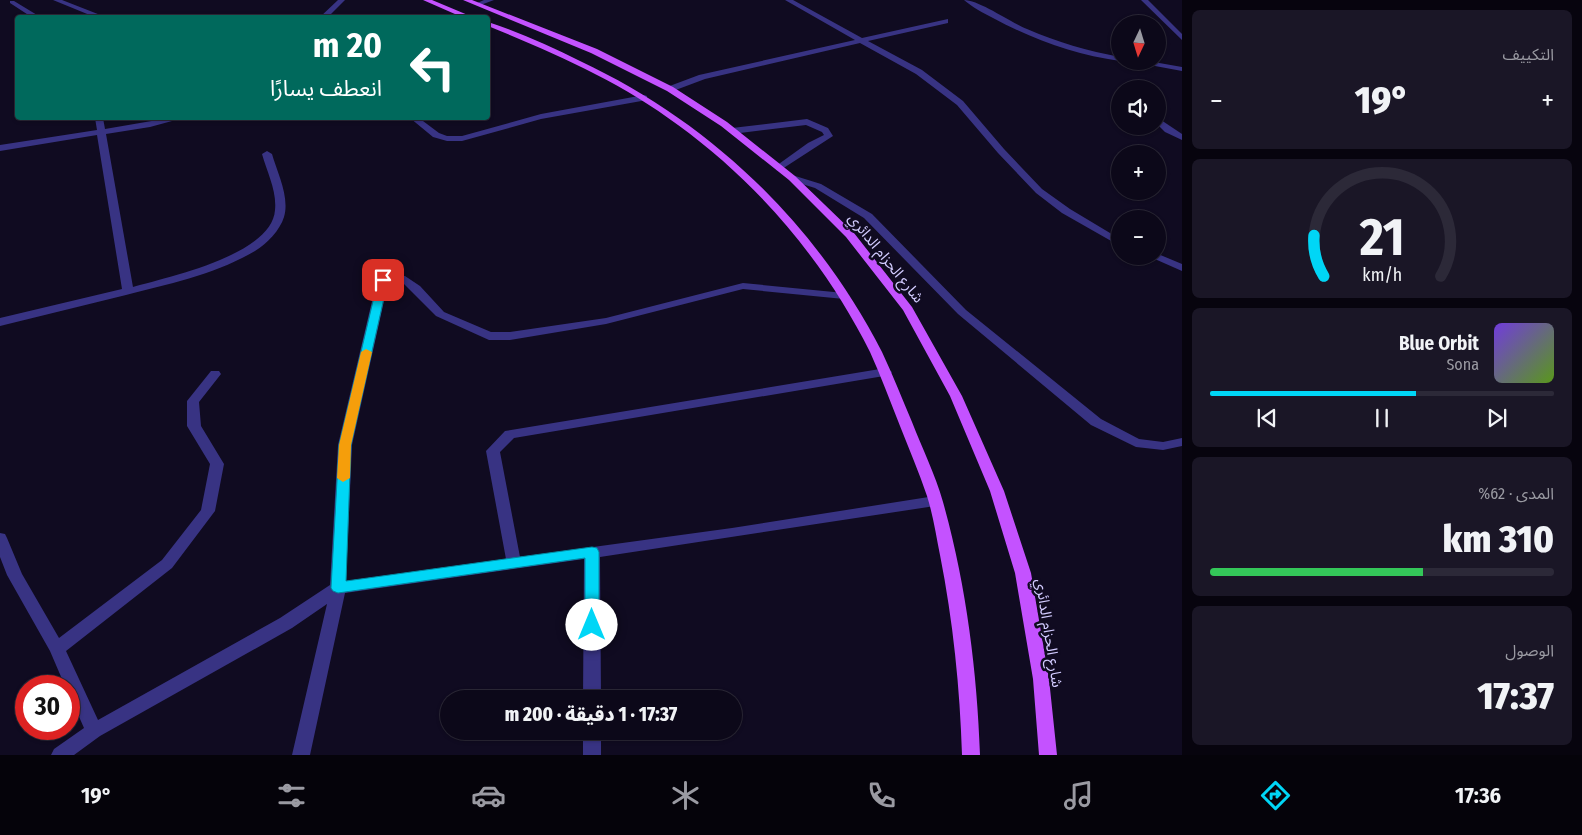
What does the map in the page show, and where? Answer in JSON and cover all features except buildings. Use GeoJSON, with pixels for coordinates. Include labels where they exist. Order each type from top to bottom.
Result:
{"type":"FeatureCollection","features":[{"type":"Feature","properties":{"kind":"main road"},"geometry":{"type":"LineString","coordinates":[[426,0],[464,15]]}},
{"type":"Feature","properties":{"kind":"main road","name":"شارع الحزام الدائري"},"geometry":{"type":"LineString","coordinates":[[466,0],[568,40],[670,89],[732,131],[792,178],[850,235],[908,308],[956,396],[997,491],[1023,573],[1040,679],[1048,755]]}},
{"type":"Feature","properties":{"kind":"main road"},"geometry":{"type":"LineString","coordinates":[[490,25],[557,52],[644,98],[681,123],[725,158],[768,198],[844,296],[886,372],[935,501],[959,614],[971,755]]}},
{"type":"Feature","properties":{"kind":"street"},"geometry":{"type":"LineString","coordinates":[[56,0],[97,15]]}},
{"type":"Feature","properties":{"kind":"street"},"geometry":{"type":"LineString","coordinates":[[325,15],[342,0]]}},
{"type":"Feature","properties":{"kind":"street"},"geometry":{"type":"LineString","coordinates":[[478,4],[491,0]]}},
{"type":"Feature","properties":{"kind":"street"},"geometry":{"type":"LineString","coordinates":[[788,0],[919,72],[960,103],[1001,151],[1039,191],[1066,211],[1111,238]]}},
{"type":"Feature","properties":{"kind":"street"},"geometry":{"type":"LineString","coordinates":[[967,0],[1018,28],[1057,43],[1111,57]]}},
{"type":"Feature","properties":{"kind":"street"},"geometry":{"type":"LineString","coordinates":[[1144,0],[1182,38]]}},
{"type":"Feature","properties":{"kind":"street"},"geometry":{"type":"LineString","coordinates":[[12,2],[34,15]]}},
{"type":"Feature","properties":{"kind":"street"},"geometry":{"type":"LineString","coordinates":[[670,89],[702,77],[945,21]]}},
{"type":"Feature","properties":{"kind":"street"},"geometry":{"type":"LineString","coordinates":[[1166,66],[1182,69]]}},
{"type":"Feature","properties":{"kind":"street"},"geometry":{"type":"LineString","coordinates":[[416,120],[428,132],[438,137],[468,138],[551,114],[644,98]]}},
{"type":"Feature","properties":{"kind":"street"},"geometry":{"type":"LineString","coordinates":[[99,120],[128,291]]}},
{"type":"Feature","properties":{"kind":"street"},"geometry":{"type":"LineString","coordinates":[[0,148],[167,120]]}},
{"type":"Feature","properties":{"kind":"street"},"geometry":{"type":"LineString","coordinates":[[732,131],[808,122],[825,130],[829,136],[812,145],[779,168]]}},
{"type":"Feature","properties":{"kind":"street"},"geometry":{"type":"LineString","coordinates":[[1166,128],[1182,137]]}},
{"type":"Feature","properties":{"kind":"street"},"geometry":{"type":"LineString","coordinates":[[0,322],[128,291],[218,266],[254,248],[280,216],[280,202],[267,154]]}},
{"type":"Feature","properties":{"kind":"street"},"geometry":{"type":"LineString","coordinates":[[792,178],[818,186],[868,216],[962,312],[1096,422],[1136,442],[1163,446],[1182,442]]}},
{"type":"Feature","properties":{"kind":"street"},"geometry":{"type":"LineString","coordinates":[[1166,261],[1182,268]]}},
{"type":"Feature","properties":{"kind":"street"},"geometry":{"type":"LineString","coordinates":[[301,755],[338,588],[345,445],[383,280],[405,279],[440,314],[489,336],[510,336],[606,321],[744,286],[844,296]]}},
{"type":"Feature","properties":{"kind":"street"},"geometry":{"type":"LineString","coordinates":[[514,563],[493,451],[510,434],[886,372]]}},
{"type":"Feature","properties":{"kind":"street"},"geometry":{"type":"LineString","coordinates":[[57,649],[167,564],[208,511],[217,464],[194,426],[193,400],[215,374]]}},
{"type":"Feature","properties":{"kind":"street"},"geometry":{"type":"LineString","coordinates":[[60,755],[94,731],[286,623],[338,588],[732,533],[935,501]]}},
{"type":"Feature","properties":{"kind":"street"},"geometry":{"type":"LineString","coordinates":[[0,538],[15,575],[57,649],[94,731]]}},
{"type":"Feature","properties":{"kind":"street"},"geometry":{"type":"LineString","coordinates":[[592,552],[592,690]]}},
{"type":"Feature","properties":{"kind":"street"},"geometry":{"type":"LineString","coordinates":[[592,740],[592,755]]}},
{"type":"Feature","properties":{"kind":"slow traffic"},"geometry":{"type":"LineString","coordinates":[[343,478],[345,445],[366,352]]}},
{"type":"Feature","properties":{"kind":"route"},"geometry":{"type":"LineString","coordinates":[[383,280],[345,445],[338,588],[592,552],[592,625]]}}]}
